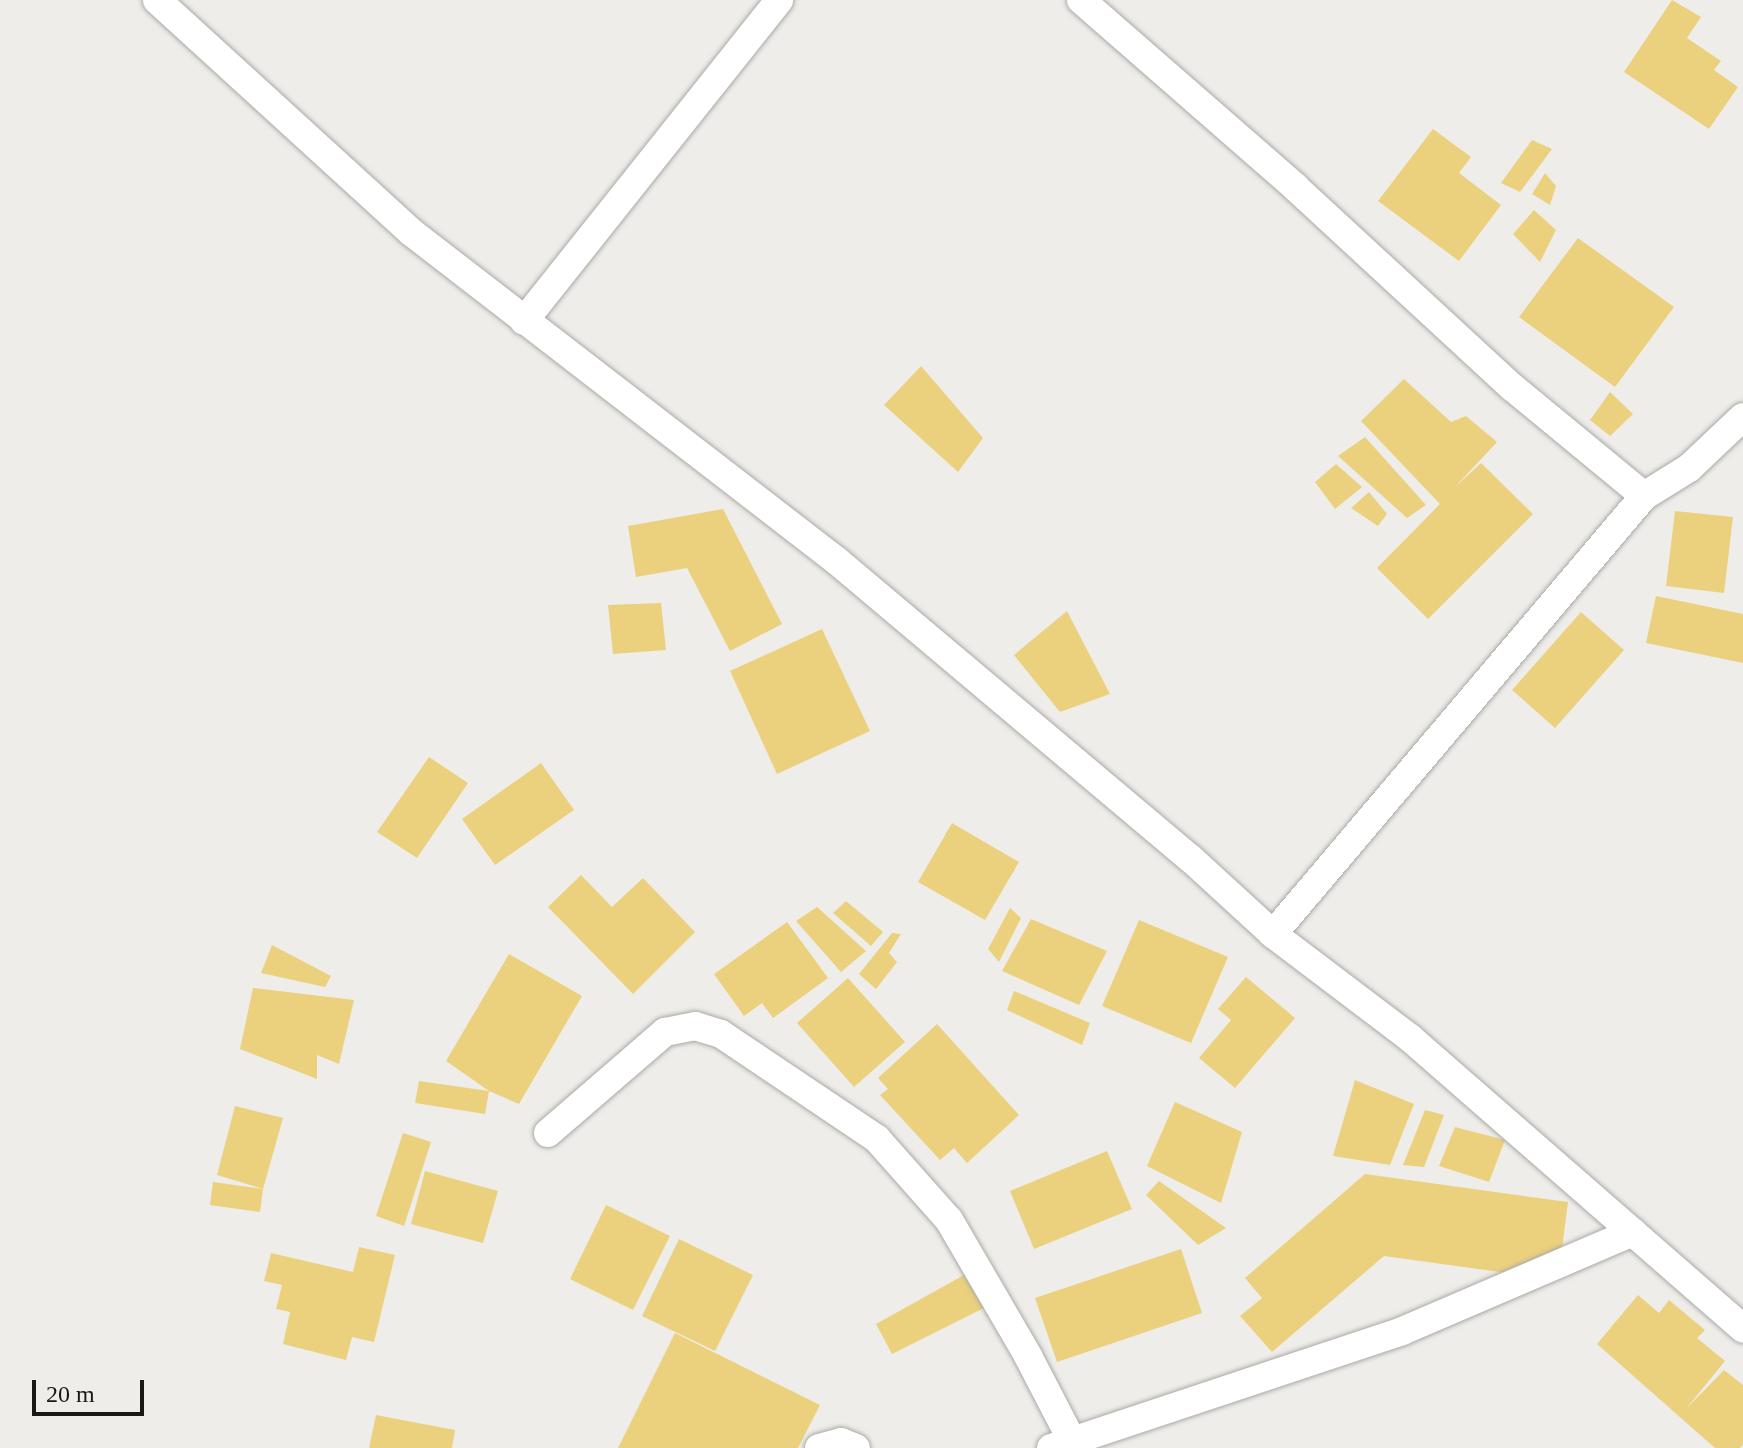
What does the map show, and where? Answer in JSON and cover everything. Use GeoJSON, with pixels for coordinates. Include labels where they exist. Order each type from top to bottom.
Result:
{"type":"FeatureCollection","features":[{"type":"Feature","properties":{"kind":"street"},"geometry":{"type":"LineString","coordinates":[[157,0],[411,232],[837,561],[1190,858],[1273,934],[1410,1038],[1743,1328]]}},
{"type":"Feature","properties":{"kind":"street"},"geometry":{"type":"LineString","coordinates":[[524,321],[779,0]]}},
{"type":"Feature","properties":{"kind":"street"},"geometry":{"type":"LineString","coordinates":[[1081,0],[1295,187],[1512,387],[1644,496]]}},
{"type":"Feature","properties":{"kind":"street"},"geometry":{"type":"LineString","coordinates":[[1273,934],[1644,496],[1689,468],[1743,417]]}},
{"type":"Feature","properties":{"kind":"street"},"geometry":{"type":"LineString","coordinates":[[548,1133],[665,1032],[695,1026],[721,1034],[877,1139],[949,1220],[1028,1356],[1061,1444],[1402,1331],[1633,1232]]}},
{"type":"Feature","properties":{"kind":"street"},"geometry":{"type":"LineString","coordinates":[[819,1448],[841,1442],[856,1448]]}},
{"type":"Feature","properties":{"kind":"building"},"geometry":{"type":"Polygon","coordinates":[[[1672,0],[1701,17],[1687,38],[1721,61],[1714,70],[1738,87],[1709,129],[1624,72],[1672,0]]]}},
{"type":"Feature","properties":{"kind":"building"},"geometry":{"type":"Polygon","coordinates":[[[1433,129],[1471,157],[1459,173],[1501,205],[1459,261],[1378,201],[1433,129]]]}},
{"type":"Feature","properties":{"kind":"building"},"geometry":{"type":"Polygon","coordinates":[[[1532,140],[1552,149],[1520,192],[1501,183],[1532,140]]]}},
{"type":"Feature","properties":{"kind":"building"},"geometry":{"type":"Polygon","coordinates":[[[1545,173],[1556,186],[1550,205],[1532,194],[1545,173]]]}},
{"type":"Feature","properties":{"kind":"building"},"geometry":{"type":"Polygon","coordinates":[[[1534,210],[1556,230],[1540,262],[1513,234],[1534,210]]]}},
{"type":"Feature","properties":{"kind":"building"},"geometry":{"type":"Polygon","coordinates":[[[1578,238],[1674,307],[1615,387],[1519,317],[1578,238]]]}},
{"type":"Feature","properties":{"kind":"building"},"geometry":{"type":"Polygon","coordinates":[[[921,366],[983,438],[958,472],[884,405],[921,366]]]}},
{"type":"Feature","properties":{"kind":"building"},"geometry":{"type":"Polygon","coordinates":[[[1404,379],[1451,422],[1466,416],[1497,442],[1455,487],[1481,463],[1533,514],[1428,619],[1377,568],[1440,504],[1361,421],[1404,379]]]}},
{"type":"Feature","properties":{"kind":"building"},"geometry":{"type":"Polygon","coordinates":[[[1610,392],[1633,414],[1610,436],[1590,420],[1610,392]]]}},
{"type":"Feature","properties":{"kind":"building"},"geometry":{"type":"Polygon","coordinates":[[[1365,437],[1426,505],[1407,518],[1338,456],[1365,437]]]}},
{"type":"Feature","properties":{"kind":"building"},"geometry":{"type":"Polygon","coordinates":[[[1336,464],[1362,487],[1335,509],[1315,482],[1336,464]]]}},
{"type":"Feature","properties":{"kind":"building"},"geometry":{"type":"Polygon","coordinates":[[[1369,492],[1387,514],[1378,526],[1351,508],[1369,492]]]}},
{"type":"Feature","properties":{"kind":"building"},"geometry":{"type":"Polygon","coordinates":[[[723,509],[782,624],[730,651],[687,568],[636,577],[628,526],[723,509]]]}},
{"type":"Feature","properties":{"kind":"building"},"geometry":{"type":"Polygon","coordinates":[[[1675,511],[1733,517],[1724,593],[1666,586],[1675,511]]]}},
{"type":"Feature","properties":{"kind":"building"},"geometry":{"type":"Polygon","coordinates":[[[1656,596],[1743,614],[1743,663],[1646,643],[1656,596]]]}},
{"type":"Feature","properties":{"kind":"building"},"geometry":{"type":"Polygon","coordinates":[[[661,603],[666,650],[613,654],[608,605],[661,603]]]}},
{"type":"Feature","properties":{"kind":"building"},"geometry":{"type":"Polygon","coordinates":[[[1067,611],[1110,694],[1060,712],[1014,655],[1067,611]]]}},
{"type":"Feature","properties":{"kind":"building"},"geometry":{"type":"Polygon","coordinates":[[[1581,612],[1624,650],[1555,728],[1512,690],[1581,612]]]}},
{"type":"Feature","properties":{"kind":"building"},"geometry":{"type":"Polygon","coordinates":[[[822,629],[870,731],[777,774],[730,671],[822,629]]]}},
{"type":"Feature","properties":{"kind":"building"},"geometry":{"type":"Polygon","coordinates":[[[429,757],[468,783],[417,858],[377,832],[429,757]]]}},
{"type":"Feature","properties":{"kind":"building"},"geometry":{"type":"Polygon","coordinates":[[[541,763],[574,810],[495,865],[462,819],[541,763]]]}},
{"type":"Feature","properties":{"kind":"building"},"geometry":{"type":"Polygon","coordinates":[[[952,823],[1019,862],[985,920],[918,882],[952,823]]]}},
{"type":"Feature","properties":{"kind":"building"},"geometry":{"type":"Polygon","coordinates":[[[581,875],[612,907],[643,878],[695,932],[633,994],[548,907],[581,875]]]}},
{"type":"Feature","properties":{"kind":"building"},"geometry":{"type":"Polygon","coordinates":[[[846,901],[883,932],[871,946],[833,913],[846,901]]]}},
{"type":"Feature","properties":{"kind":"building"},"geometry":{"type":"Polygon","coordinates":[[[817,907],[866,951],[841,972],[796,921],[817,907]]]}},
{"type":"Feature","properties":{"kind":"building"},"geometry":{"type":"Polygon","coordinates":[[[1010,908],[1021,918],[999,962],[988,949],[1010,908]]]}},
{"type":"Feature","properties":{"kind":"building"},"geometry":{"type":"Polygon","coordinates":[[[1031,919],[1107,951],[1079,1005],[1002,971],[1031,919]]]}},
{"type":"Feature","properties":{"kind":"building"},"geometry":{"type":"Polygon","coordinates":[[[1139,920],[1228,957],[1191,1043],[1102,1006],[1139,920]]]}},
{"type":"Feature","properties":{"kind":"building"},"geometry":{"type":"Polygon","coordinates":[[[787,922],[828,978],[773,1018],[762,1003],[744,1016],[714,974],[787,922]]]}},
{"type":"Feature","properties":{"kind":"building"},"geometry":{"type":"Polygon","coordinates":[[[892,933],[901,934],[889,953],[897,962],[876,989],[859,974],[892,933]]]}},
{"type":"Feature","properties":{"kind":"building"},"geometry":{"type":"Polygon","coordinates":[[[272,945],[331,976],[325,987],[261,973],[272,945]]]}},
{"type":"Feature","properties":{"kind":"building"},"geometry":{"type":"Polygon","coordinates":[[[509,954],[582,996],[519,1104],[489,1091],[446,1061],[509,954]]]}},
{"type":"Feature","properties":{"kind":"building"},"geometry":{"type":"Polygon","coordinates":[[[1246,977],[1295,1018],[1235,1088],[1199,1058],[1231,1020],[1218,1009],[1246,977]]]}},
{"type":"Feature","properties":{"kind":"building"},"geometry":{"type":"Polygon","coordinates":[[[848,978],[905,1042],[854,1087],[797,1023],[848,978]]]}},
{"type":"Feature","properties":{"kind":"building"},"geometry":{"type":"Polygon","coordinates":[[[253,988],[354,1000],[339,1064],[317,1055],[317,1079],[240,1049],[253,988]]]}},
{"type":"Feature","properties":{"kind":"building"},"geometry":{"type":"Polygon","coordinates":[[[1014,991],[1090,1023],[1082,1045],[1007,1010],[1014,991]]]}},
{"type":"Feature","properties":{"kind":"building"},"geometry":{"type":"Polygon","coordinates":[[[937,1024],[1019,1115],[967,1163],[954,1148],[940,1160],[880,1095],[888,1089],[878,1078],[937,1024]]]}},
{"type":"Feature","properties":{"kind":"building"},"geometry":{"type":"Polygon","coordinates":[[[1355,1080],[1414,1104],[1390,1165],[1333,1156],[1355,1080]]]}},
{"type":"Feature","properties":{"kind":"building"},"geometry":{"type":"Polygon","coordinates":[[[419,1081],[489,1091],[485,1114],[415,1103],[419,1081]]]}},
{"type":"Feature","properties":{"kind":"building"},"geometry":{"type":"Polygon","coordinates":[[[1175,1102],[1242,1132],[1221,1203],[1147,1166],[1175,1102]]]}},
{"type":"Feature","properties":{"kind":"building"},"geometry":{"type":"Polygon","coordinates":[[[235,1106],[283,1118],[263,1189],[217,1175],[235,1106]]]}},
{"type":"Feature","properties":{"kind":"building"},"geometry":{"type":"Polygon","coordinates":[[[1425,1110],[1444,1115],[1424,1167],[1403,1165],[1425,1110]]]}},
{"type":"Feature","properties":{"kind":"building"},"geometry":{"type":"Polygon","coordinates":[[[1455,1127],[1505,1140],[1489,1182],[1439,1166],[1455,1127]]]}},
{"type":"Feature","properties":{"kind":"building"},"geometry":{"type":"Polygon","coordinates":[[[403,1133],[431,1142],[404,1226],[376,1216],[403,1133]]]}},
{"type":"Feature","properties":{"kind":"building"},"geometry":{"type":"Polygon","coordinates":[[[1107,1151],[1132,1209],[1034,1249],[1010,1191],[1107,1151]]]}},
{"type":"Feature","properties":{"kind":"building"},"geometry":{"type":"Polygon","coordinates":[[[425,1171],[498,1191],[483,1243],[411,1224],[425,1171]]]}},
{"type":"Feature","properties":{"kind":"building"},"geometry":{"type":"Polygon","coordinates":[[[1365,1174],[1568,1202],[1558,1280],[1384,1256],[1272,1352],[1240,1316],[1262,1298],[1245,1278],[1365,1174]]]}},
{"type":"Feature","properties":{"kind":"building"},"geometry":{"type":"Polygon","coordinates":[[[1159,1181],[1226,1228],[1198,1245],[1146,1195],[1159,1181]]]}},
{"type":"Feature","properties":{"kind":"building"},"geometry":{"type":"Polygon","coordinates":[[[213,1182],[263,1189],[260,1212],[210,1205],[213,1182]]]}},
{"type":"Feature","properties":{"kind":"building"},"geometry":{"type":"Polygon","coordinates":[[[606,1205],[670,1236],[633,1310],[570,1279],[606,1205]]]}},
{"type":"Feature","properties":{"kind":"building"},"geometry":{"type":"Polygon","coordinates":[[[679,1239],[753,1275],[715,1351],[642,1316],[679,1239]]]}},
{"type":"Feature","properties":{"kind":"building"},"geometry":{"type":"Polygon","coordinates":[[[359,1247],[395,1255],[374,1342],[352,1337],[346,1360],[283,1344],[290,1312],[276,1309],[282,1285],[264,1281],[271,1253],[353,1272],[359,1247]]]}},
{"type":"Feature","properties":{"kind":"building"},"geometry":{"type":"Polygon","coordinates":[[[1181,1249],[1202,1313],[1057,1362],[1035,1298],[1181,1249]]]}},
{"type":"Feature","properties":{"kind":"building"},"geometry":{"type":"Polygon","coordinates":[[[964,1275],[984,1308],[892,1354],[876,1324],[964,1275]]]}},
{"type":"Feature","properties":{"kind":"building"},"geometry":{"type":"Polygon","coordinates":[[[1638,1295],[1659,1313],[1669,1300],[1705,1330],[1697,1338],[1725,1361],[1686,1409],[1724,1370],[1743,1385],[1743,1444],[1740,1448],[1715,1448],[1597,1344],[1638,1295]]]}},
{"type":"Feature","properties":{"kind":"building"},"geometry":{"type":"Polygon","coordinates":[[[675,1333],[820,1405],[798,1448],[618,1448],[675,1333]]]}},
{"type":"Feature","properties":{"kind":"building"},"geometry":{"type":"Polygon","coordinates":[[[376,1415],[455,1430],[452,1448],[369,1448],[376,1415]]]}}]}
